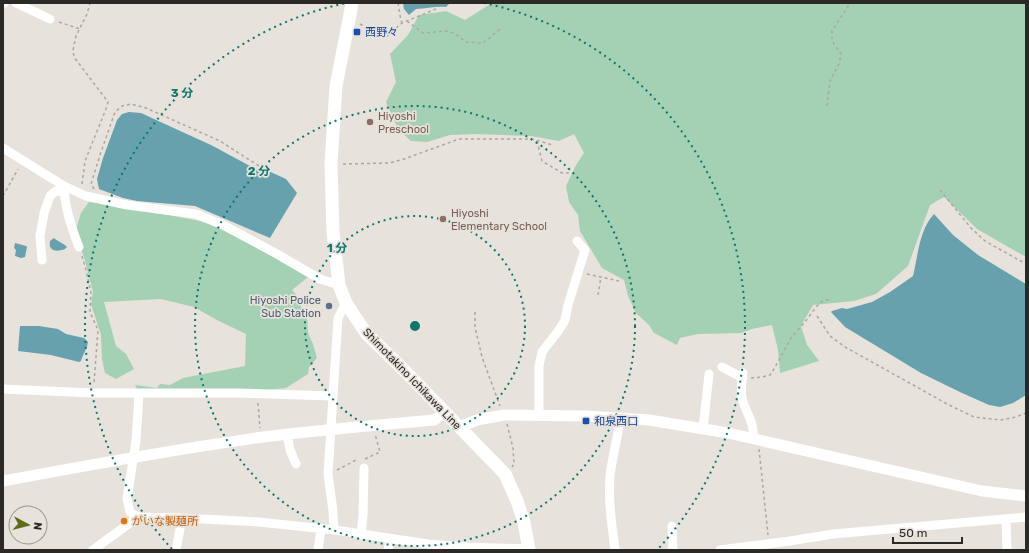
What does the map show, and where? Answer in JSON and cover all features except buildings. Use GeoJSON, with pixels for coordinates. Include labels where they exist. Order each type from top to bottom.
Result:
{"type":"FeatureCollection","features":[{"type":"Feature","properties":{"kind":"main road","name":"Shimotakino Ichikawa Line"},"geometry":{"type":"LineString","coordinates":[[352,3],[336,86],[331,164],[333,232],[339,285],[346,303],[366,333],[505,474],[517,501],[524,522],[529,550]]}},
{"type":"Feature","properties":{"kind":"street"},"geometry":{"type":"LineString","coordinates":[[22,4],[50,19]]}},
{"type":"Feature","properties":{"kind":"street"},"geometry":{"type":"LineString","coordinates":[[3,148],[64,189],[79,192],[86,196],[127,205],[196,214],[223,225],[320,279],[339,285]]}},
{"type":"Feature","properties":{"kind":"street"},"geometry":{"type":"LineString","coordinates":[[64,189],[70,225],[79,246]]}},
{"type":"Feature","properties":{"kind":"street"},"geometry":{"type":"LineString","coordinates":[[42,260],[40,236],[44,213],[50,196],[56,191],[64,189]]}},
{"type":"Feature","properties":{"kind":"street"},"geometry":{"type":"LineString","coordinates":[[540,416],[539,366],[542,352],[565,320],[568,305],[585,250],[577,242]]}},
{"type":"Feature","properties":{"kind":"street"},"geometry":{"type":"LineString","coordinates":[[334,530],[328,474],[332,396],[338,318],[346,303]]}},
{"type":"Feature","properties":{"kind":"street"},"geometry":{"type":"LineString","coordinates":[[722,368],[743,375],[741,392],[744,404],[754,427],[756,439]]}},
{"type":"Feature","properties":{"kind":"street"},"geometry":{"type":"LineString","coordinates":[[703,429],[708,374]]}},
{"type":"Feature","properties":{"kind":"street"},"geometry":{"type":"LineString","coordinates":[[3,389],[93,393],[332,396]]}},
{"type":"Feature","properties":{"kind":"street"},"geometry":{"type":"LineString","coordinates":[[138,518],[130,512],[127,498],[136,441],[139,393]]}},
{"type":"Feature","properties":{"kind":"street"},"geometry":{"type":"LineString","coordinates":[[3,481],[133,457],[287,434],[434,420],[445,413]]}},
{"type":"Feature","properties":{"kind":"street"},"geometry":{"type":"LineString","coordinates":[[459,427],[477,420],[504,415],[585,416],[649,420],[728,433],[982,491],[1026,496]]}},
{"type":"Feature","properties":{"kind":"street"},"geometry":{"type":"LineString","coordinates":[[615,550],[609,491],[612,463],[620,418]]}},
{"type":"Feature","properties":{"kind":"street"},"geometry":{"type":"LineString","coordinates":[[287,434],[290,450],[296,464]]}},
{"type":"Feature","properties":{"kind":"street"},"geometry":{"type":"LineString","coordinates":[[361,535],[364,464]]}},
{"type":"Feature","properties":{"kind":"street"},"geometry":{"type":"LineString","coordinates":[[93,550],[138,518],[182,518],[259,522],[334,530],[428,544],[529,550]]}},
{"type":"Feature","properties":{"kind":"street"},"geometry":{"type":"LineString","coordinates":[[176,550],[182,518]]}},
{"type":"Feature","properties":{"kind":"street"},"geometry":{"type":"LineString","coordinates":[[722,550],[790,546],[833,534],[1026,518]]}},
{"type":"Feature","properties":{"kind":"street"},"geometry":{"type":"LineString","coordinates":[[1006,519],[1007,550]]}},
{"type":"Feature","properties":{"kind":"street"},"geometry":{"type":"LineString","coordinates":[[672,526],[673,550]]}},
{"type":"Feature","properties":{"kind":"street"},"geometry":{"type":"LineString","coordinates":[[318,550],[321,529]]}},
{"type":"Feature","properties":{"kind":"street"},"geometry":{"type":"LineString","coordinates":[[388,550],[390,539]]}},
{"type":"Feature","properties":{"kind":"path"},"geometry":{"type":"LineString","coordinates":[[79,192],[82,183],[85,161],[108,102],[74,57],[72,50],[76,36],[87,14],[90,3]]}},
{"type":"Feature","properties":{"kind":"path"},"geometry":{"type":"LineString","coordinates":[[398,3],[402,23]]}},
{"type":"Feature","properties":{"kind":"path"},"geometry":{"type":"LineString","coordinates":[[827,106],[830,82],[839,64],[841,54],[832,41],[832,31],[850,3]]}},
{"type":"Feature","properties":{"kind":"path"},"geometry":{"type":"LineString","coordinates":[[349,20],[355,21],[378,35],[387,36],[402,23],[436,9]]}},
{"type":"Feature","properties":{"kind":"path"},"geometry":{"type":"LineString","coordinates":[[50,19],[80,29]]}},
{"type":"Feature","properties":{"kind":"path"},"geometry":{"type":"LineString","coordinates":[[407,21],[423,33],[446,31],[454,33],[466,42],[482,42],[501,28]]}},
{"type":"Feature","properties":{"kind":"path"},"geometry":{"type":"LineString","coordinates":[[106,200],[105,196],[94,190],[91,184],[115,112],[122,106],[131,104],[146,108],[220,141],[259,166],[262,166]]}},
{"type":"Feature","properties":{"kind":"path"},"geometry":{"type":"LineString","coordinates":[[331,164],[389,163],[459,139],[532,139],[553,145]]}},
{"type":"Feature","properties":{"kind":"path"},"geometry":{"type":"LineString","coordinates":[[537,141],[542,161],[562,173],[568,173],[568,168]]}},
{"type":"Feature","properties":{"kind":"path"},"geometry":{"type":"LineString","coordinates":[[3,196],[23,160]]}},
{"type":"Feature","properties":{"kind":"path"},"geometry":{"type":"LineString","coordinates":[[940,190],[971,228],[985,241],[1026,264]]}},
{"type":"Feature","properties":{"kind":"path"},"geometry":{"type":"LineString","coordinates":[[79,246],[91,292],[90,312],[98,330],[93,393]]}},
{"type":"Feature","properties":{"kind":"path"},"geometry":{"type":"LineString","coordinates":[[578,271],[619,281]]}},
{"type":"Feature","properties":{"kind":"path"},"geometry":{"type":"LineString","coordinates":[[598,295],[601,277]]}},
{"type":"Feature","properties":{"kind":"path"},"geometry":{"type":"LineString","coordinates":[[743,375],[762,377],[770,374],[791,338],[806,322],[816,307],[821,302],[830,298]]}},
{"type":"Feature","properties":{"kind":"path"},"geometry":{"type":"LineString","coordinates":[[475,312],[475,327],[482,357],[508,426],[513,448],[514,464],[505,474]]}},
{"type":"Feature","properties":{"kind":"path"},"geometry":{"type":"LineString","coordinates":[[817,316],[830,336],[845,347],[974,417],[1001,420],[1016,418],[1026,413]]}},
{"type":"Feature","properties":{"kind":"path"},"geometry":{"type":"LineString","coordinates":[[257,394],[261,438]]}},
{"type":"Feature","properties":{"kind":"path"},"geometry":{"type":"LineString","coordinates":[[364,464],[380,452],[373,425]]}},
{"type":"Feature","properties":{"kind":"path"},"geometry":{"type":"LineString","coordinates":[[756,439],[770,547]]}},
{"type":"Feature","properties":{"kind":"path"},"geometry":{"type":"LineString","coordinates":[[328,474],[358,459]]}},
{"type":"Feature","properties":{"kind":"green space"},"geometry":{"type":"Polygon","coordinates":[[[492,3],[1026,3],[1026,257],[977,229],[944,197],[930,205],[908,266],[876,294],[854,301],[813,305],[801,326],[807,345],[819,361],[780,373],[778,350],[772,325],[741,333],[698,334],[680,338],[677,345],[654,333],[649,325],[636,313],[628,296],[624,280],[602,268],[580,231],[578,215],[569,202],[566,186],[576,165],[584,153],[574,134],[559,141],[531,136],[476,134],[450,135],[427,142],[411,141],[398,129],[386,102],[396,82],[390,54],[408,35],[419,15],[446,11],[465,20],[492,3]]]}},
{"type":"Feature","properties":{"kind":"green space"},"geometry":{"type":"Polygon","coordinates":[[[89,202],[102,203],[117,207],[200,221],[216,226],[255,246],[308,277],[292,290],[301,300],[301,309],[307,315],[308,333],[317,358],[309,367],[308,374],[286,388],[256,391],[138,391],[135,385],[157,388],[160,384],[170,385],[183,378],[245,366],[246,334],[194,307],[161,299],[104,302],[116,346],[126,354],[134,369],[116,379],[105,373],[102,359],[101,335],[91,304],[93,292],[84,257],[75,232],[81,213],[89,202]]]}},
{"type":"Feature","properties":{"kind":"water"},"geometry":{"type":"Polygon","coordinates":[[[403,3],[450,3],[446,7],[416,9],[409,15],[404,9],[403,3]]]}},
{"type":"Feature","properties":{"kind":"water"},"geometry":{"type":"Polygon","coordinates":[[[129,112],[141,113],[211,145],[261,172],[264,169],[286,179],[297,193],[270,238],[195,206],[137,201],[123,198],[99,189],[97,179],[117,120],[122,114],[129,112]]]}},
{"type":"Feature","properties":{"kind":"water"},"geometry":{"type":"Polygon","coordinates":[[[934,214],[953,235],[978,255],[1026,284],[1026,395],[1013,403],[1000,407],[989,405],[921,373],[845,327],[831,312],[842,308],[847,309],[872,302],[913,276],[922,235],[929,220],[934,214]]]}},
{"type":"Feature","properties":{"kind":"water"},"geometry":{"type":"Polygon","coordinates":[[[54,238],[67,247],[59,251],[52,249],[50,247],[50,241],[54,238]]]}},
{"type":"Feature","properties":{"kind":"water"},"geometry":{"type":"Polygon","coordinates":[[[15,243],[27,247],[25,257],[21,258],[15,256],[15,243]]]}},
{"type":"Feature","properties":{"kind":"water"},"geometry":{"type":"Polygon","coordinates":[[[20,326],[39,326],[58,329],[66,334],[84,338],[88,342],[81,361],[79,362],[51,355],[18,351],[20,326]]]}},
{"type":"Feature","properties":{"kind":"place","name":"西野々"},"geometry":{"type":"Point","coordinates":[357,32]}},
{"type":"Feature","properties":{"kind":"place","name":"Hiyoshi Preschool"},"geometry":{"type":"Point","coordinates":[370,122]}},
{"type":"Feature","properties":{"kind":"place","name":"Hiyoshi Elementary School"},"geometry":{"type":"Point","coordinates":[443,219]}},
{"type":"Feature","properties":{"kind":"place","name":"Hiyoshi Police Sub Station"},"geometry":{"type":"Point","coordinates":[329,306]}},
{"type":"Feature","properties":{"kind":"place","name":"和泉西口"},"geometry":{"type":"Point","coordinates":[586,421]}},
{"type":"Feature","properties":{"kind":"place","name":"がいな製麺所"},"geometry":{"type":"Point","coordinates":[124,521]}}]}
